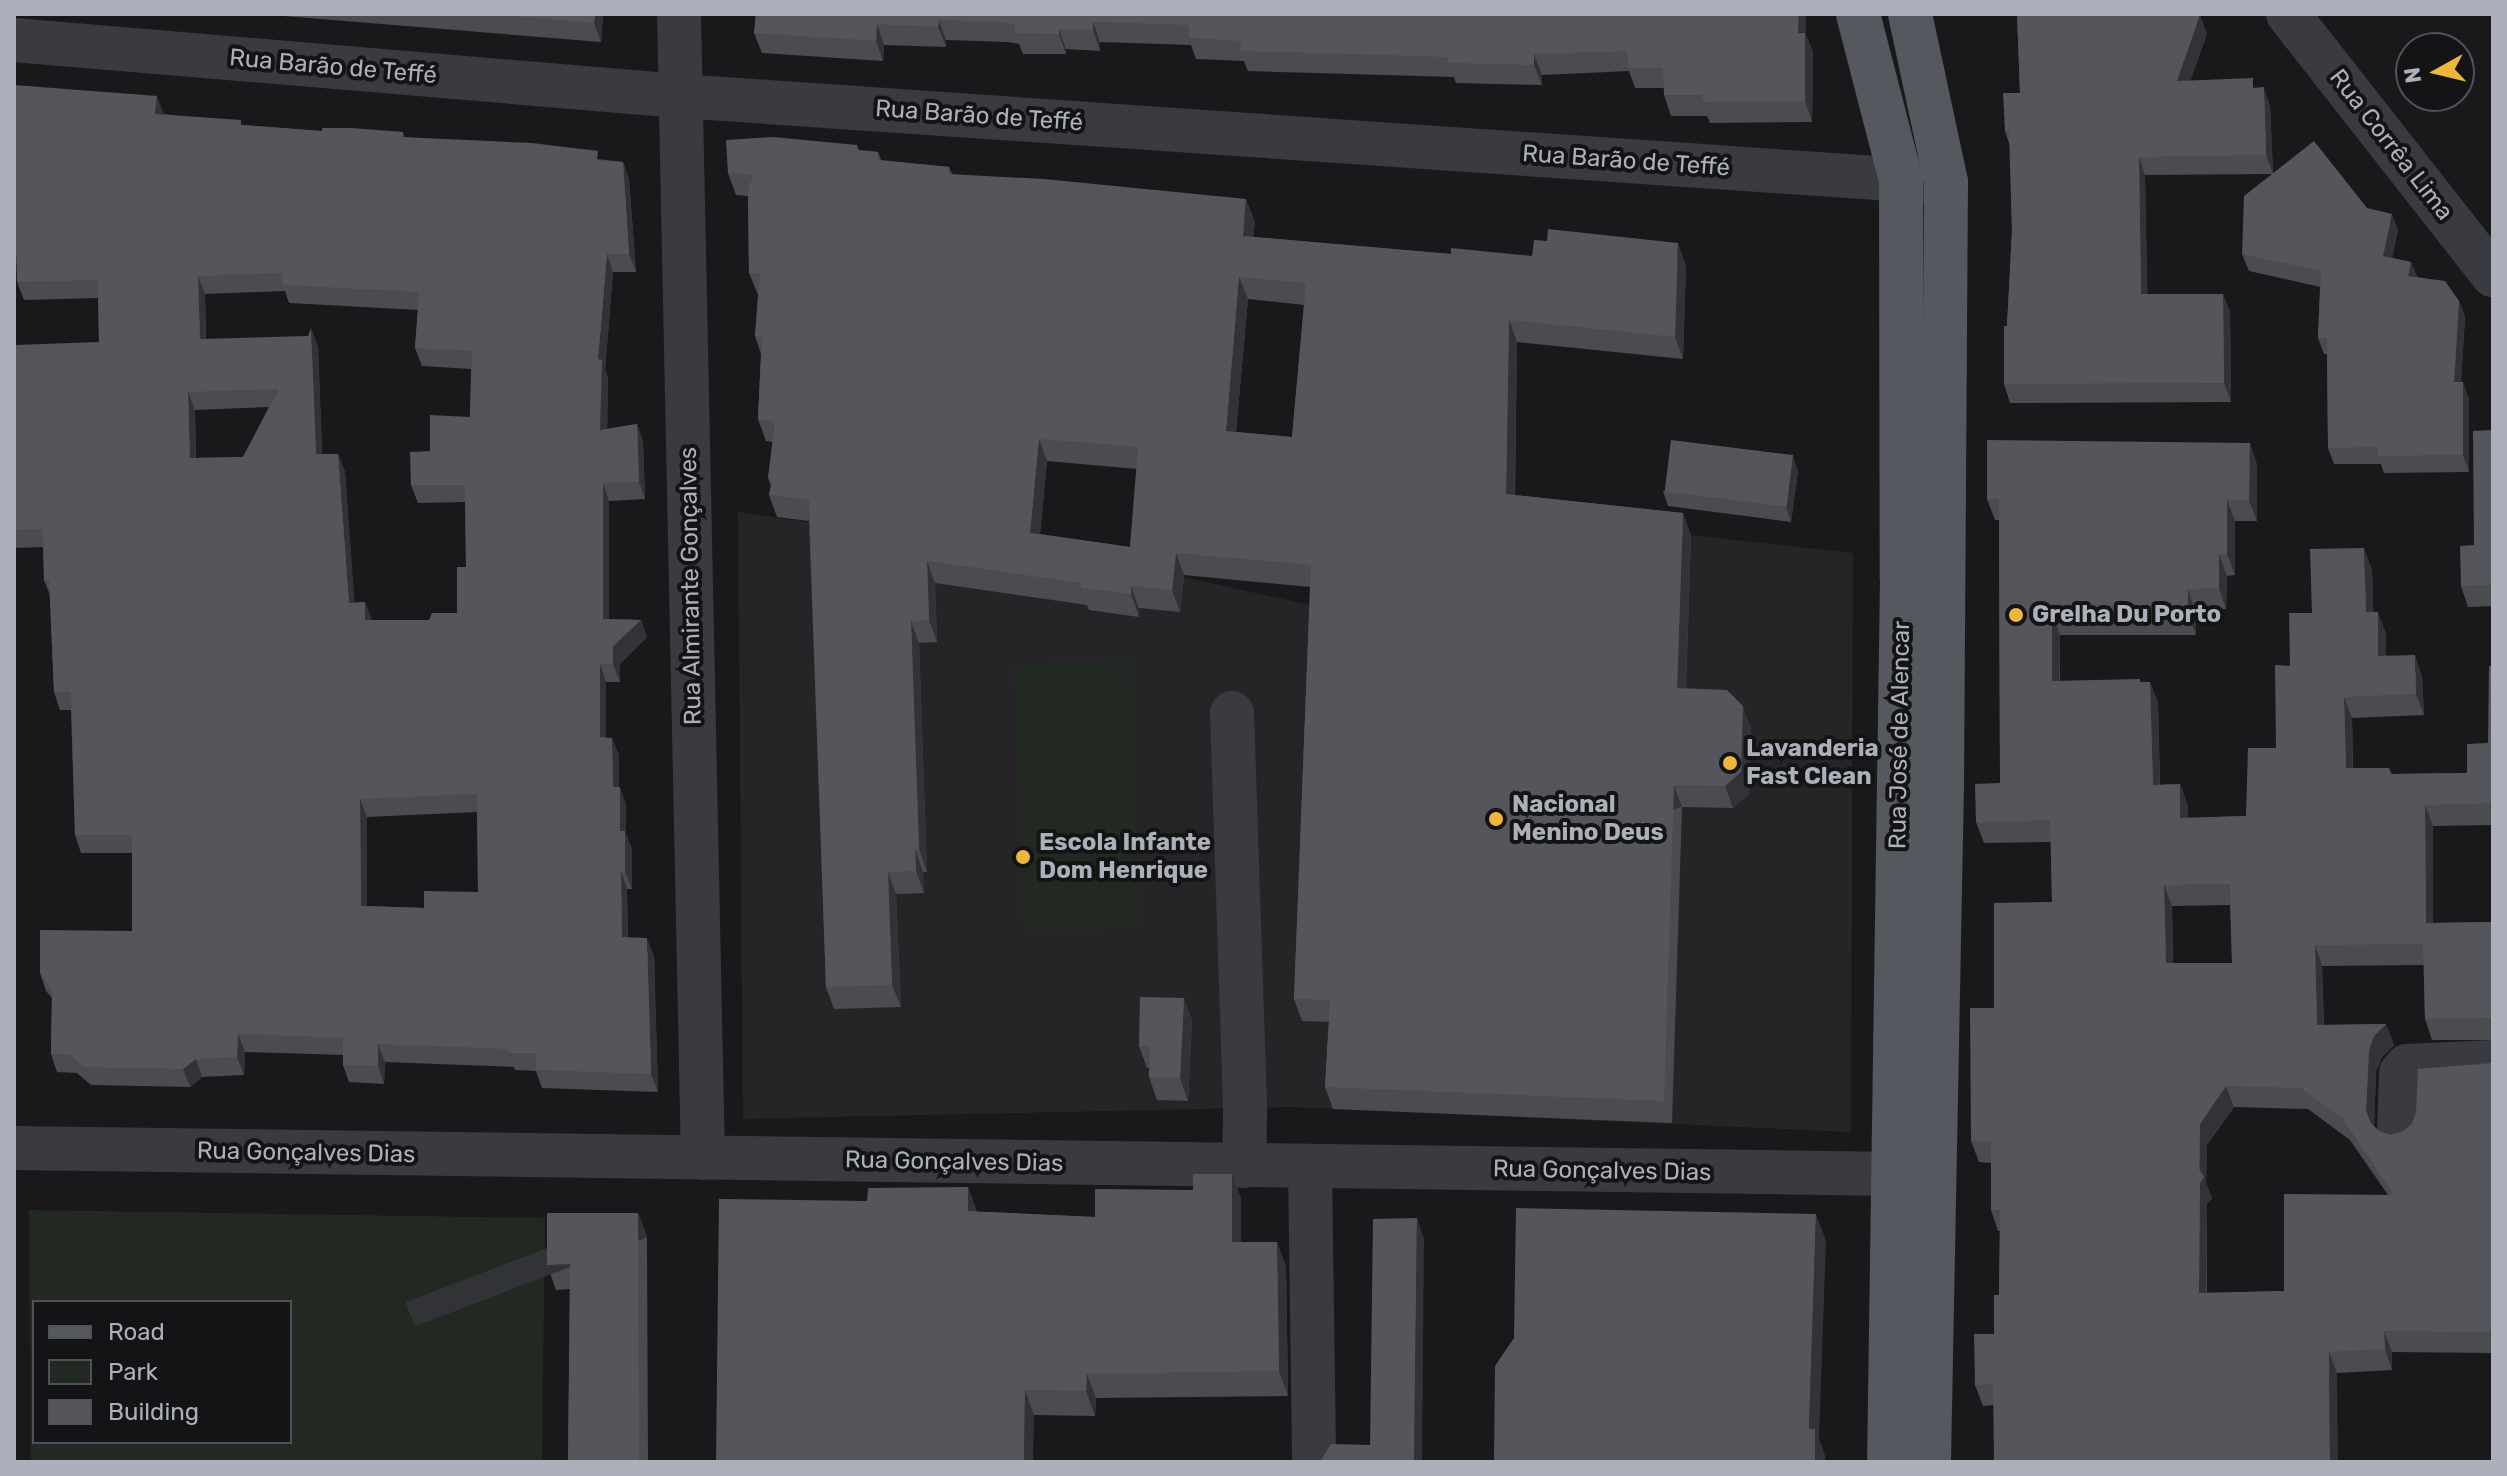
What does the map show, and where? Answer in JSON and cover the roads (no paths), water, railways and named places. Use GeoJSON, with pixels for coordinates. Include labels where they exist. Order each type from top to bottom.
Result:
{"type":"FeatureCollection","features":[{"type":"Feature","properties":{"kind":"main road","name":"Rua José de Alencar"},"geometry":{"type":"LineString","coordinates":[[1858,14],[1901,180],[1902,579],[1889,1462]]}},
{"type":"Feature","properties":{"kind":"main road","name":"Rua José de Alencar"},"geometry":{"type":"LineString","coordinates":[[1910,14],[1946,182],[1943,720],[1929,1462]]}},
{"type":"Feature","properties":{"kind":"main road"},"geometry":{"type":"LineString","coordinates":[[1902,579],[1943,720]]}},
{"type":"Feature","properties":{"kind":"main road"},"geometry":{"type":"LineString","coordinates":[[1934,1270],[1893,1174],[1937,1093]]}},
{"type":"Feature","properties":{"kind":"street","name":"Rua Almirante Gonçalves"},"geometry":{"type":"LineString","coordinates":[[679,14],[703,1158]]}},
{"type":"Feature","properties":{"kind":"street","name":"Rua Corrêa Lima"},"geometry":{"type":"LineString","coordinates":[[2288,14],[2493,275]]}},
{"type":"Feature","properties":{"kind":"street","name":"Rua Barão de Teffé"},"geometry":{"type":"LineString","coordinates":[[14,40],[680,96],[1946,182]]}},
{"type":"Feature","properties":{"kind":"street"},"geometry":{"type":"LineString","coordinates":[[1232,713],[1244,1166]]}},
{"type":"Feature","properties":{"kind":"street"},"geometry":{"type":"LineString","coordinates":[[2399,1131],[2401,1073],[2407,1066],[2493,1062]]}},
{"type":"Feature","properties":{"kind":"street","name":"Rua Gonçalves Dias"},"geometry":{"type":"LineString","coordinates":[[14,1148],[1893,1174]]}},
{"type":"Feature","properties":{"kind":"street"},"geometry":{"type":"LineString","coordinates":[[1310,1167],[1314,1462]]}},
{"type":"Feature","properties":{"kind":"place","name":"Grelha Du Porto"},"geometry":{"type":"Point","coordinates":[2016,615]}},
{"type":"Feature","properties":{"kind":"place","name":"Lavanderia Fast Clean"},"geometry":{"type":"Point","coordinates":[1730,763]}},
{"type":"Feature","properties":{"kind":"place","name":"Nacional Menino Deus"},"geometry":{"type":"Point","coordinates":[1496,819]}},
{"type":"Feature","properties":{"kind":"place","name":"Escola Infante Dom Henrique"},"geometry":{"type":"Point","coordinates":[1023,857]}}]}
